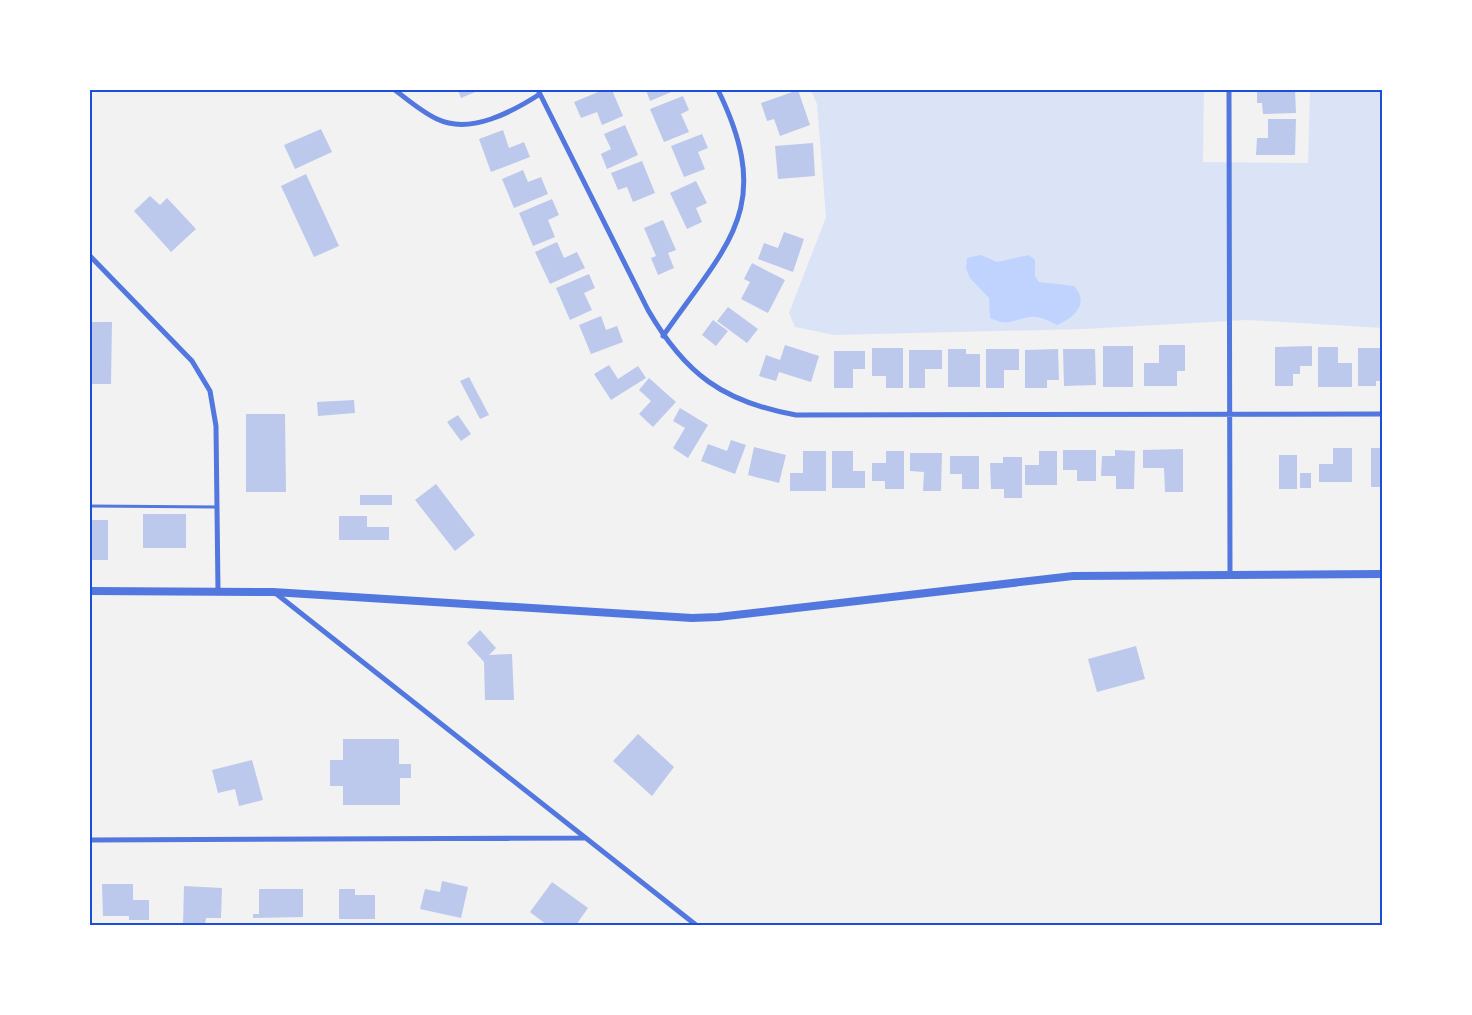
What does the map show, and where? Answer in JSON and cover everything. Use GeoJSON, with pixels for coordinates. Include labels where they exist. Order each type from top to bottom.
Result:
{"type":"FeatureCollection","features":[{"type":"Feature","properties":{"kind":"street"},"geometry":{"type":"LineString","coordinates":[[395,90],[437,119],[457,124],[495,117],[516,110],[539,92],[648,310],[663,336],[690,367],[719,389],[742,402],[768,410],[796,415],[1382,414]]}},
{"type":"Feature","properties":{"kind":"street"},"geometry":{"type":"LineString","coordinates":[[663,336],[730,241],[740,216],[744,189],[743,161],[736,133],[718,90]]}},
{"type":"Feature","properties":{"kind":"street"},"geometry":{"type":"LineString","coordinates":[[1229,90],[1230,574]]}},
{"type":"Feature","properties":{"kind":"street"},"geometry":{"type":"LineString","coordinates":[[90,256],[186,355],[205,380],[213,402],[215,418],[218,591]]}},
{"type":"Feature","properties":{"kind":"street"},"geometry":{"type":"LineString","coordinates":[[90,591],[273,592],[692,618],[718,617],[1073,576],[1382,574]]}},
{"type":"Feature","properties":{"kind":"street"},"geometry":{"type":"LineString","coordinates":[[273,592],[696,925]]}},
{"type":"Feature","properties":{"kind":"street"},"geometry":{"type":"LineString","coordinates":[[90,840],[584,838]]}},
{"type":"Feature","properties":{"kind":"lane"},"geometry":{"type":"LineString","coordinates":[[90,506],[217,507]]}},
{"type":"Feature","properties":{"kind":"shaded area"},"geometry":{"type":"Polygon","coordinates":[[[811,90],[1204,90],[1203,162],[1308,163],[1310,90],[1382,90],[1382,328],[1247,320],[1085,329],[834,335],[795,327],[789,313],[826,217],[817,104],[811,90]]]}},
{"type":"Feature","properties":{"kind":"water"},"geometry":{"type":"Polygon","coordinates":[[[981,255],[997,262],[1029,255],[1035,260],[1035,276],[1039,282],[1074,286],[1079,292],[1080,304],[1078,309],[1069,318],[1057,325],[1037,317],[1010,322],[997,321],[990,318],[989,298],[970,278],[966,268],[967,258],[981,255]]]}},
{"type":"Feature","properties":{"kind":"building"},"geometry":{"type":"Polygon","coordinates":[[[458,90],[480,90],[461,98],[458,90]]]}},
{"type":"Feature","properties":{"kind":"building"},"geometry":{"type":"Polygon","coordinates":[[[603,90],[612,90],[623,116],[602,125],[597,112],[581,118],[574,102],[603,90]]]}},
{"type":"Feature","properties":{"kind":"building"},"geometry":{"type":"Polygon","coordinates":[[[646,90],[676,90],[650,101],[646,90]]]}},
{"type":"Feature","properties":{"kind":"building"},"geometry":{"type":"Polygon","coordinates":[[[798,90],[810,125],[780,136],[774,119],[767,121],[761,103],[798,90]]]}},
{"type":"Feature","properties":{"kind":"building"},"geometry":{"type":"Polygon","coordinates":[[[1257,90],[1295,90],[1296,113],[1263,114],[1262,103],[1257,103],[1257,90]]]}},
{"type":"Feature","properties":{"kind":"building"},"geometry":{"type":"Polygon","coordinates":[[[683,96],[689,110],[681,114],[689,132],[664,142],[650,109],[683,96]]]}},
{"type":"Feature","properties":{"kind":"building"},"geometry":{"type":"Polygon","coordinates":[[[1268,119],[1296,119],[1295,155],[1256,155],[1257,138],[1268,138],[1268,119]]]}},
{"type":"Feature","properties":{"kind":"building"},"geometry":{"type":"Polygon","coordinates":[[[625,125],[638,155],[607,169],[601,154],[611,149],[604,134],[625,125]]]}},
{"type":"Feature","properties":{"kind":"building"},"geometry":{"type":"Polygon","coordinates":[[[321,129],[332,152],[295,169],[284,145],[321,129]]]}},
{"type":"Feature","properties":{"kind":"building"},"geometry":{"type":"Polygon","coordinates":[[[503,130],[509,148],[524,142],[530,157],[491,172],[479,139],[503,130]]]}},
{"type":"Feature","properties":{"kind":"building"},"geometry":{"type":"Polygon","coordinates":[[[702,134],[708,148],[698,152],[705,169],[684,177],[671,146],[702,134]]]}},
{"type":"Feature","properties":{"kind":"building"},"geometry":{"type":"Polygon","coordinates":[[[813,143],[815,176],[778,179],[775,146],[813,143]]]}},
{"type":"Feature","properties":{"kind":"building"},"geometry":{"type":"Polygon","coordinates":[[[642,161],[655,193],[633,202],[627,187],[618,190],[611,173],[642,161]]]}},
{"type":"Feature","properties":{"kind":"building"},"geometry":{"type":"Polygon","coordinates":[[[523,170],[528,182],[541,177],[548,194],[514,208],[502,179],[523,170]]]}},
{"type":"Feature","properties":{"kind":"building"},"geometry":{"type":"Polygon","coordinates":[[[306,174],[339,246],[314,257],[281,186],[306,174]]]}},
{"type":"Feature","properties":{"kind":"building"},"geometry":{"type":"Polygon","coordinates":[[[696,181],[707,203],[696,208],[702,222],[687,229],[670,193],[696,181]]]}},
{"type":"Feature","properties":{"kind":"building"},"geometry":{"type":"Polygon","coordinates":[[[150,196],[160,205],[167,198],[196,229],[171,252],[134,211],[150,196]]]}},
{"type":"Feature","properties":{"kind":"building"},"geometry":{"type":"Polygon","coordinates":[[[552,199],[559,215],[548,220],[555,237],[533,246],[519,213],[552,199]]]}},
{"type":"Feature","properties":{"kind":"building"},"geometry":{"type":"Polygon","coordinates":[[[663,220],[676,250],[668,253],[674,268],[658,275],[651,258],[656,256],[644,228],[663,220]]]}},
{"type":"Feature","properties":{"kind":"building"},"geometry":{"type":"Polygon","coordinates":[[[784,232],[804,239],[793,272],[758,259],[764,243],[778,248],[784,232]]]}},
{"type":"Feature","properties":{"kind":"building"},"geometry":{"type":"Polygon","coordinates":[[[557,242],[564,258],[577,252],[585,268],[550,284],[535,252],[557,242]]]}},
{"type":"Feature","properties":{"kind":"building"},"geometry":{"type":"Polygon","coordinates":[[[752,263],[785,280],[768,313],[741,299],[750,282],[744,279],[752,263]]]}},
{"type":"Feature","properties":{"kind":"building"},"geometry":{"type":"Polygon","coordinates":[[[589,274],[595,288],[584,293],[592,310],[570,320],[556,288],[589,274]]]}},
{"type":"Feature","properties":{"kind":"building"},"geometry":{"type":"Polygon","coordinates":[[[728,307],[758,329],[747,343],[717,321],[728,307]]]}},
{"type":"Feature","properties":{"kind":"building"},"geometry":{"type":"Polygon","coordinates":[[[601,316],[606,330],[617,326],[623,342],[591,354],[579,325],[601,316]]]}},
{"type":"Feature","properties":{"kind":"building"},"geometry":{"type":"Polygon","coordinates":[[[713,320],[728,331],[716,346],[702,335],[713,320]]]}},
{"type":"Feature","properties":{"kind":"building"},"geometry":{"type":"Polygon","coordinates":[[[90,322],[112,322],[111,384],[90,384],[90,322]]]}},
{"type":"Feature","properties":{"kind":"building"},"geometry":{"type":"Polygon","coordinates":[[[785,345],[819,356],[811,382],[779,372],[776,381],[759,376],[766,355],[780,360],[785,345]]]}},
{"type":"Feature","properties":{"kind":"building"},"geometry":{"type":"Polygon","coordinates":[[[1159,345],[1185,345],[1185,371],[1177,371],[1177,386],[1144,386],[1144,363],[1159,363],[1159,345]]]}},
{"type":"Feature","properties":{"kind":"building"},"geometry":{"type":"Polygon","coordinates":[[[1103,346],[1133,346],[1133,387],[1103,387],[1103,346]]]}},
{"type":"Feature","properties":{"kind":"building"},"geometry":{"type":"Polygon","coordinates":[[[1312,346],[1312,366],[1300,366],[1300,374],[1293,374],[1293,386],[1275,386],[1275,347],[1312,346]]]}},
{"type":"Feature","properties":{"kind":"building"},"geometry":{"type":"Polygon","coordinates":[[[1318,347],[1338,347],[1338,363],[1352,363],[1352,387],[1318,387],[1318,347]]]}},
{"type":"Feature","properties":{"kind":"building"},"geometry":{"type":"Polygon","coordinates":[[[872,348],[903,348],[903,388],[886,388],[886,376],[872,376],[872,348]]]}},
{"type":"Feature","properties":{"kind":"building"},"geometry":{"type":"Polygon","coordinates":[[[1358,348],[1382,348],[1382,381],[1376,381],[1376,386],[1358,386],[1358,348]]]}},
{"type":"Feature","properties":{"kind":"building"},"geometry":{"type":"Polygon","coordinates":[[[948,349],[966,349],[966,354],[980,354],[980,387],[948,387],[948,349]]]}},
{"type":"Feature","properties":{"kind":"building"},"geometry":{"type":"Polygon","coordinates":[[[986,349],[1019,349],[1019,370],[1004,370],[1004,388],[986,388],[986,349]]]}},
{"type":"Feature","properties":{"kind":"building"},"geometry":{"type":"Polygon","coordinates":[[[1058,349],[1059,380],[1047,380],[1047,388],[1025,388],[1025,350],[1058,349]]]}},
{"type":"Feature","properties":{"kind":"building"},"geometry":{"type":"Polygon","coordinates":[[[1063,349],[1095,349],[1096,385],[1064,386],[1063,349]]]}},
{"type":"Feature","properties":{"kind":"building"},"geometry":{"type":"Polygon","coordinates":[[[909,350],[942,350],[942,369],[925,369],[925,388],[909,388],[909,350]]]}},
{"type":"Feature","properties":{"kind":"building"},"geometry":{"type":"Polygon","coordinates":[[[834,351],[865,351],[865,369],[853,369],[853,388],[834,388],[834,351]]]}},
{"type":"Feature","properties":{"kind":"building"},"geometry":{"type":"Polygon","coordinates":[[[609,365],[618,379],[638,366],[646,378],[611,400],[594,374],[609,365]]]}},
{"type":"Feature","properties":{"kind":"building"},"geometry":{"type":"Polygon","coordinates":[[[469,377],[489,415],[480,419],[460,381],[469,377]]]}},
{"type":"Feature","properties":{"kind":"building"},"geometry":{"type":"Polygon","coordinates":[[[649,378],[676,402],[653,427],[639,414],[651,401],[639,390],[649,378]]]}},
{"type":"Feature","properties":{"kind":"building"},"geometry":{"type":"Polygon","coordinates":[[[354,400],[355,413],[318,416],[317,402],[354,400]]]}},
{"type":"Feature","properties":{"kind":"building"},"geometry":{"type":"Polygon","coordinates":[[[680,408],[708,425],[688,458],[673,448],[685,428],[673,421],[680,408]]]}},
{"type":"Feature","properties":{"kind":"building"},"geometry":{"type":"Polygon","coordinates":[[[246,414],[285,414],[286,492],[246,492],[246,414]]]}},
{"type":"Feature","properties":{"kind":"building"},"geometry":{"type":"Polygon","coordinates":[[[458,415],[471,434],[461,441],[447,422],[458,415]]]}},
{"type":"Feature","properties":{"kind":"building"},"geometry":{"type":"Polygon","coordinates":[[[731,440],[746,445],[735,474],[701,461],[708,444],[727,451],[731,440]]]}},
{"type":"Feature","properties":{"kind":"building"},"geometry":{"type":"Polygon","coordinates":[[[754,447],[786,455],[779,483],[748,475],[754,447]]]}},
{"type":"Feature","properties":{"kind":"building"},"geometry":{"type":"Polygon","coordinates":[[[1333,448],[1352,448],[1352,482],[1319,482],[1319,464],[1333,464],[1333,448]]]}},
{"type":"Feature","properties":{"kind":"building"},"geometry":{"type":"Polygon","coordinates":[[[1371,448],[1382,448],[1382,487],[1371,487],[1371,448]]]}},
{"type":"Feature","properties":{"kind":"building"},"geometry":{"type":"Polygon","coordinates":[[[1183,449],[1183,492],[1165,492],[1164,468],[1143,468],[1143,450],[1183,449]]]}},
{"type":"Feature","properties":{"kind":"building"},"geometry":{"type":"Polygon","coordinates":[[[1063,450],[1096,450],[1096,481],[1077,481],[1077,470],[1063,470],[1063,450]]]}},
{"type":"Feature","properties":{"kind":"building"},"geometry":{"type":"Polygon","coordinates":[[[1115,450],[1135,451],[1134,489],[1116,489],[1116,476],[1101,476],[1102,456],[1115,456],[1115,450]]]}},
{"type":"Feature","properties":{"kind":"building"},"geometry":{"type":"Polygon","coordinates":[[[803,451],[826,451],[826,491],[790,491],[790,473],[803,473],[803,451]]]}},
{"type":"Feature","properties":{"kind":"building"},"geometry":{"type":"Polygon","coordinates":[[[832,451],[853,451],[853,471],[865,471],[865,488],[832,488],[832,451]]]}},
{"type":"Feature","properties":{"kind":"building"},"geometry":{"type":"Polygon","coordinates":[[[886,451],[904,451],[904,489],[885,489],[885,481],[872,481],[872,463],[886,463],[886,451]]]}},
{"type":"Feature","properties":{"kind":"building"},"geometry":{"type":"Polygon","coordinates":[[[1039,451],[1057,451],[1057,485],[1025,485],[1025,465],[1039,465],[1039,451]]]}},
{"type":"Feature","properties":{"kind":"building"},"geometry":{"type":"Polygon","coordinates":[[[910,453],[942,453],[941,491],[923,491],[924,472],[910,471],[910,453]]]}},
{"type":"Feature","properties":{"kind":"building"},"geometry":{"type":"Polygon","coordinates":[[[1279,455],[1297,455],[1297,489],[1279,489],[1279,455]]]}},
{"type":"Feature","properties":{"kind":"building"},"geometry":{"type":"Polygon","coordinates":[[[950,456],[979,456],[979,489],[962,489],[962,474],[950,474],[950,456]]]}},
{"type":"Feature","properties":{"kind":"building"},"geometry":{"type":"Polygon","coordinates":[[[1003,457],[1022,457],[1022,498],[1004,498],[1004,489],[991,489],[990,463],[1003,463],[1003,457]]]}},
{"type":"Feature","properties":{"kind":"building"},"geometry":{"type":"Polygon","coordinates":[[[1300,473],[1311,473],[1311,488],[1300,488],[1300,473]]]}},
{"type":"Feature","properties":{"kind":"building"},"geometry":{"type":"Polygon","coordinates":[[[436,484],[475,535],[455,551],[415,500],[436,484]]]}},
{"type":"Feature","properties":{"kind":"building"},"geometry":{"type":"Polygon","coordinates":[[[360,495],[392,495],[392,505],[360,505],[360,495]]]}},
{"type":"Feature","properties":{"kind":"building"},"geometry":{"type":"Polygon","coordinates":[[[143,514],[186,514],[186,548],[143,548],[143,514]]]}},
{"type":"Feature","properties":{"kind":"building"},"geometry":{"type":"Polygon","coordinates":[[[339,516],[367,516],[367,527],[389,527],[389,540],[339,540],[339,516]]]}},
{"type":"Feature","properties":{"kind":"building"},"geometry":{"type":"Polygon","coordinates":[[[90,520],[108,520],[108,560],[90,560],[90,520]]]}},
{"type":"Feature","properties":{"kind":"building"},"geometry":{"type":"Polygon","coordinates":[[[480,630],[496,648],[489,655],[512,654],[514,700],[485,700],[484,662],[467,643],[480,630]]]}},
{"type":"Feature","properties":{"kind":"building"},"geometry":{"type":"Polygon","coordinates":[[[1136,646],[1145,679],[1097,692],[1088,659],[1136,646]]]}},
{"type":"Feature","properties":{"kind":"building"},"geometry":{"type":"Polygon","coordinates":[[[638,734],[674,767],[652,796],[613,761],[638,734]]]}},
{"type":"Feature","properties":{"kind":"building"},"geometry":{"type":"Polygon","coordinates":[[[343,739],[399,739],[399,764],[411,764],[411,778],[400,778],[400,805],[343,805],[343,786],[330,786],[330,760],[343,760],[343,739]]]}},
{"type":"Feature","properties":{"kind":"building"},"geometry":{"type":"Polygon","coordinates":[[[252,760],[263,800],[239,806],[235,789],[218,793],[212,770],[252,760]]]}},
{"type":"Feature","properties":{"kind":"building"},"geometry":{"type":"Polygon","coordinates":[[[442,881],[468,887],[461,918],[420,909],[425,889],[440,892],[442,881]]]}},
{"type":"Feature","properties":{"kind":"building"},"geometry":{"type":"Polygon","coordinates":[[[552,882],[588,908],[576,925],[547,925],[530,912],[552,882]]]}},
{"type":"Feature","properties":{"kind":"building"},"geometry":{"type":"Polygon","coordinates":[[[102,884],[133,884],[133,900],[149,900],[149,920],[129,920],[129,916],[103,916],[102,884]]]}},
{"type":"Feature","properties":{"kind":"building"},"geometry":{"type":"Polygon","coordinates":[[[184,886],[222,888],[221,918],[206,918],[205,925],[183,925],[184,886]]]}},
{"type":"Feature","properties":{"kind":"building"},"geometry":{"type":"Polygon","coordinates":[[[259,889],[303,889],[303,917],[253,918],[253,914],[259,914],[259,889]]]}},
{"type":"Feature","properties":{"kind":"building"},"geometry":{"type":"Polygon","coordinates":[[[339,889],[355,889],[355,895],[375,895],[375,919],[339,919],[339,889]]]}}]}
